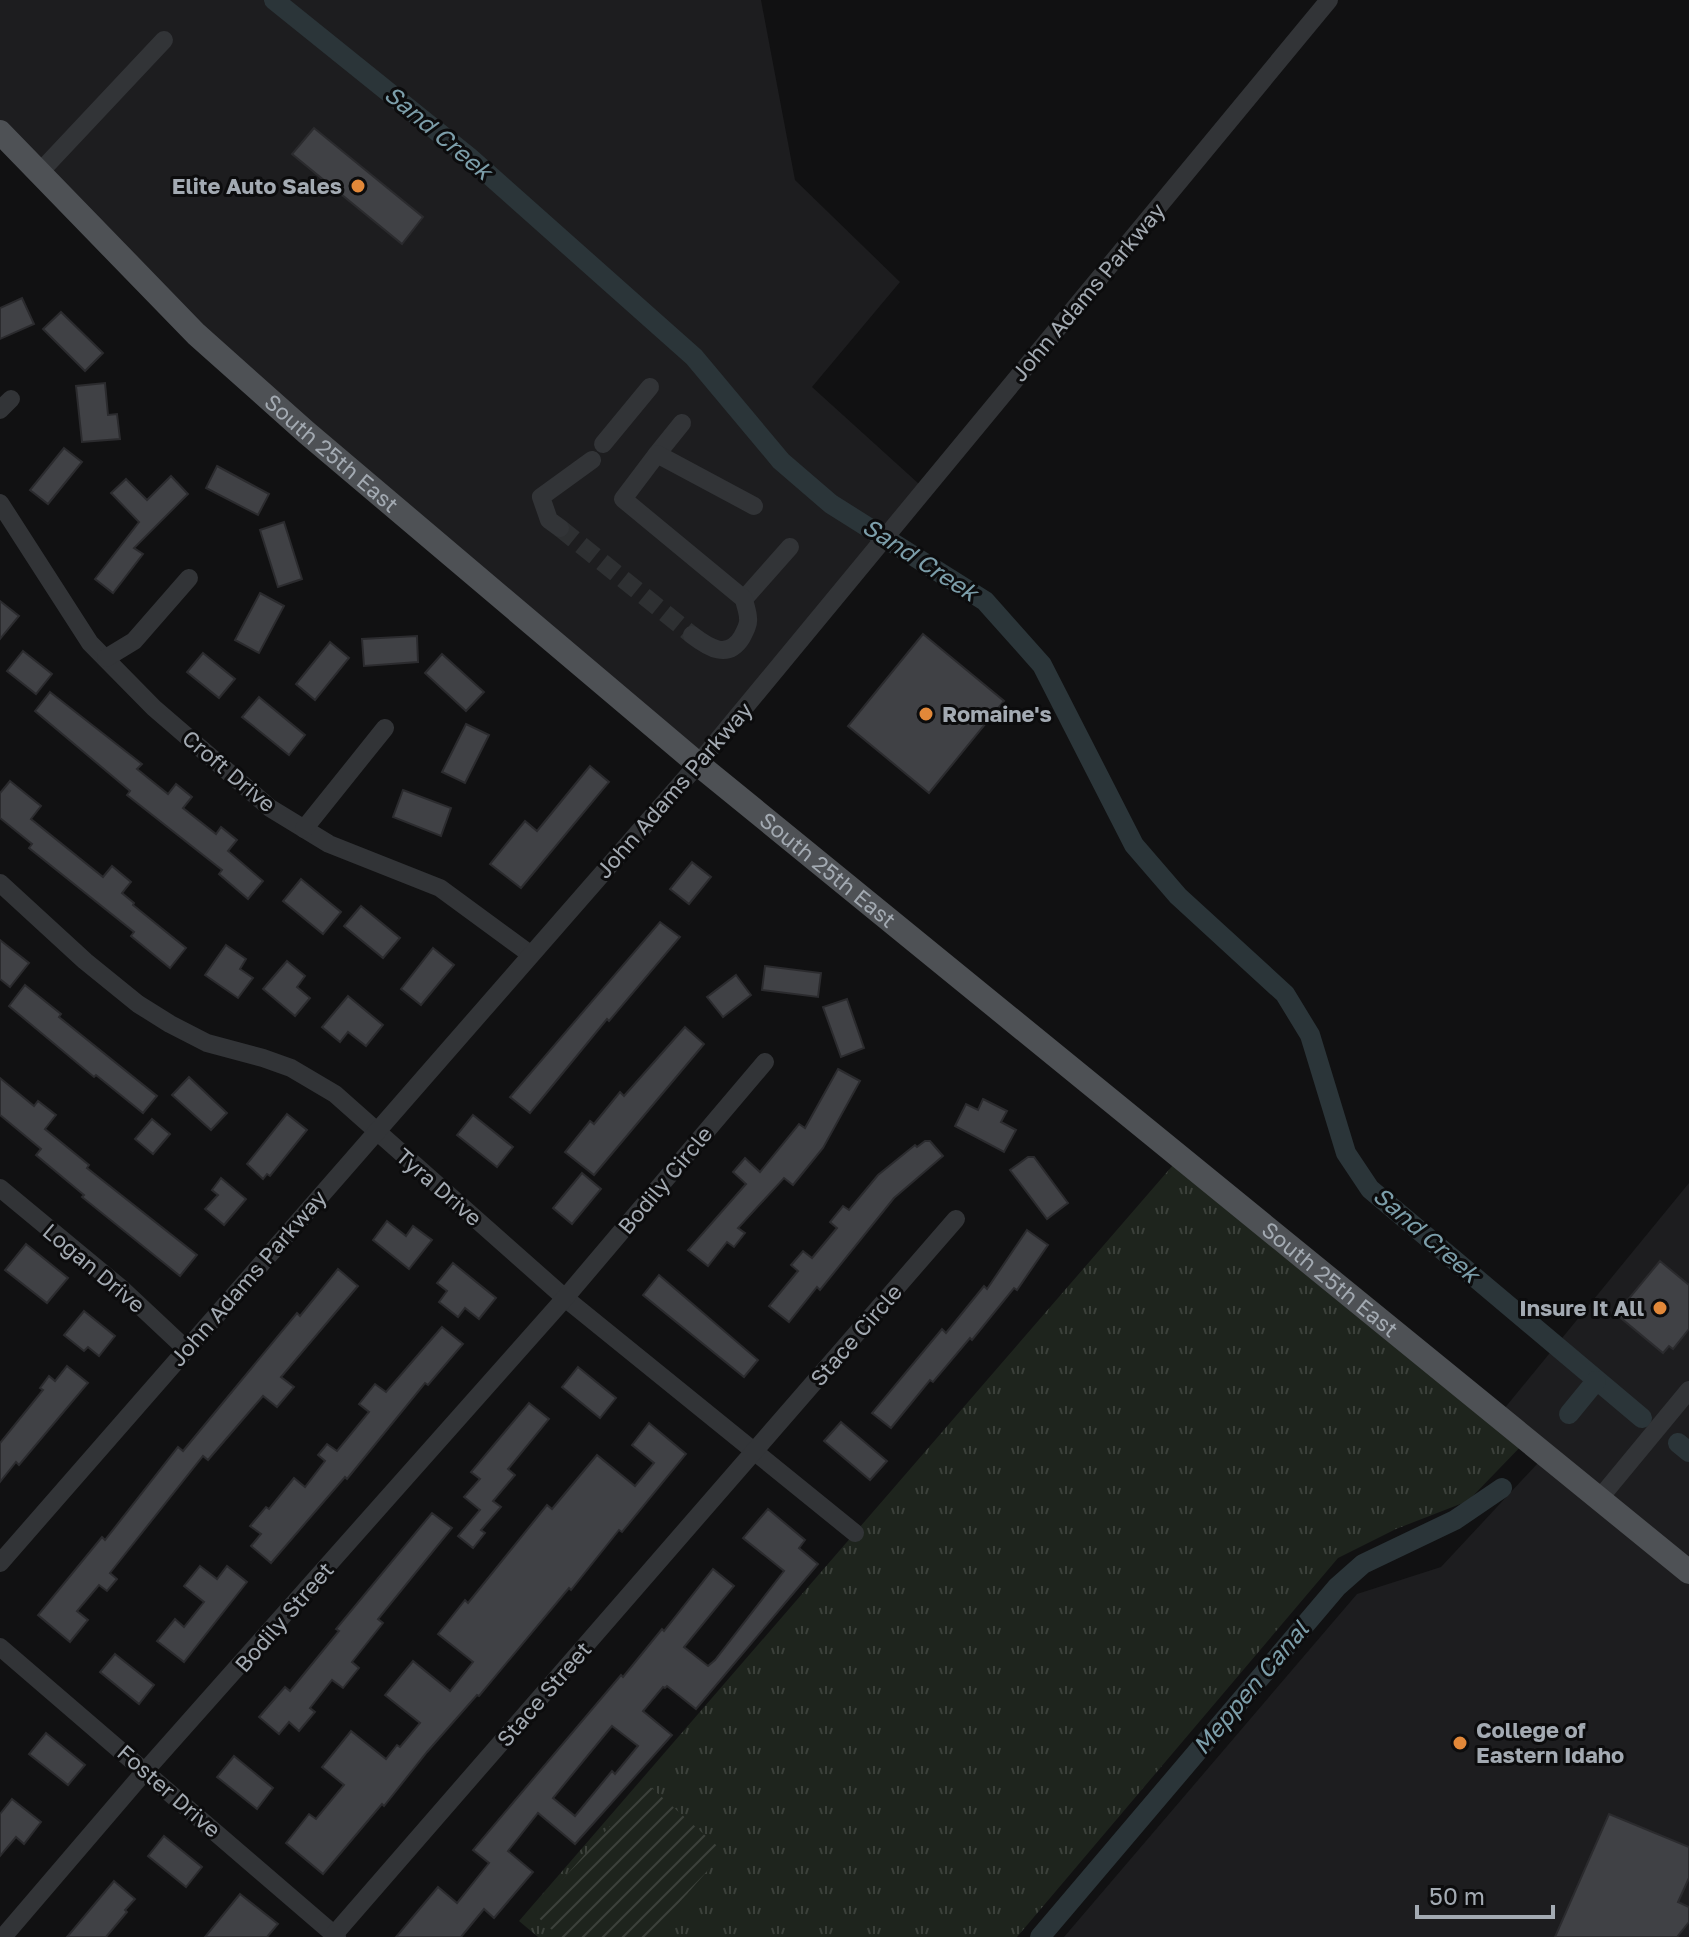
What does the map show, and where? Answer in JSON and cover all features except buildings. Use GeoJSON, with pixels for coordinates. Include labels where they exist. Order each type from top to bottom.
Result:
{"type":"FeatureCollection","features":[{"type":"Feature","properties":{"kind":"main road","name":"South 25th East"},"geometry":{"type":"LineString","coordinates":[[0,132],[196,334],[307,433],[698,764],[1689,1572]]}},
{"type":"Feature","properties":{"kind":"street","name":"John Adams Parkway"},"geometry":{"type":"LineString","coordinates":[[0,1563],[698,764],[1329,0]]}},
{"type":"Feature","properties":{"kind":"street"},"geometry":{"type":"LineString","coordinates":[[39,173],[164,40]]}},
{"type":"Feature","properties":{"kind":"street"},"geometry":{"type":"LineString","coordinates":[[603,444],[650,387]]}},
{"type":"Feature","properties":{"kind":"street"},"geometry":{"type":"LineString","coordinates":[[682,423],[623,499],[744,599],[749,622],[740,640],[731,649],[717,651],[692,635]]}},
{"type":"Feature","properties":{"kind":"street"},"geometry":{"type":"LineString","coordinates":[[657,454],[754,506]]}},
{"type":"Feature","properties":{"kind":"street"},"geometry":{"type":"LineString","coordinates":[[560,528],[549,520],[541,497],[592,460]]}},
{"type":"Feature","properties":{"kind":"street","name":"Croft Drive"},"geometry":{"type":"LineString","coordinates":[[0,503],[90,643],[154,708],[270,808],[329,844],[440,888],[530,954]]}},
{"type":"Feature","properties":{"kind":"street"},"geometry":{"type":"LineString","coordinates":[[744,599],[790,547]]}},
{"type":"Feature","properties":{"kind":"street"},"geometry":{"type":"LineString","coordinates":[[106,658],[134,641],[189,578]]}},
{"type":"Feature","properties":{"kind":"street"},"geometry":{"type":"LineString","coordinates":[[304,829],[385,728]]}},
{"type":"Feature","properties":{"kind":"street","name":"Tyra Drive"},"geometry":{"type":"LineString","coordinates":[[0,883],[85,961],[138,1004],[207,1043],[263,1058],[314,1079],[335,1094],[565,1298],[855,1533]]}},
{"type":"Feature","properties":{"kind":"street","name":"Bodily Circle"},"geometry":{"type":"LineString","coordinates":[[565,1298],[765,1062]]}},
{"type":"Feature","properties":{"kind":"street","name":"Logan Drive"},"geometry":{"type":"LineString","coordinates":[[4,1200],[122,1289],[186,1349]]}},
{"type":"Feature","properties":{"kind":"street","name":"Stace Circle"},"geometry":{"type":"LineString","coordinates":[[756,1452],[956,1219]]}},
{"type":"Feature","properties":{"kind":"street","name":"Bodily Street"},"geometry":{"type":"LineString","coordinates":[[3,1937],[146,1770],[565,1298]]}},
{"type":"Feature","properties":{"kind":"street"},"geometry":{"type":"LineString","coordinates":[[1599,1499],[1689,1390]]}},
{"type":"Feature","properties":{"kind":"street","name":"Stace Street"},"geometry":{"type":"LineString","coordinates":[[334,1936],[756,1452]]}},
{"type":"Feature","properties":{"kind":"street","name":"Foster Drive"},"geometry":{"type":"LineString","coordinates":[[0,1647],[146,1770],[334,1936]]}},
{"type":"Feature","properties":{"kind":"shaded area"},"geometry":{"type":"Polygon","coordinates":[[[0,0],[761,0],[795,180],[900,282],[812,387],[929,493],[698,764],[307,433],[0,132],[0,0]]]}},
{"type":"Feature","properties":{"kind":"shaded area"},"geometry":{"type":"Polygon","coordinates":[[[1689,1183],[1689,1571],[1499,1415],[1689,1183]]]}},
{"type":"Feature","properties":{"kind":"shaded area","name":"College of Eastern Idaho"},"geometry":{"type":"Polygon","coordinates":[[[1538,1463],[1689,1577],[1689,1937],[1064,1937],[1357,1594],[1441,1567],[1538,1463]]]}},
{"type":"Feature","properties":{"kind":"green space"},"geometry":{"type":"Polygon","coordinates":[[[1180,1157],[1528,1439],[1468,1501],[1396,1529],[1338,1558],[1017,1937],[538,1937],[519,1921],[1180,1157]]]}},
{"type":"Feature","properties":{"kind":"green space"},"geometry":{"type":"Polygon","coordinates":[[[647,1784],[724,1852],[649,1937],[560,1937],[533,1913],[647,1784]]]}},
{"type":"Feature","properties":{"kind":"waterway","name":"Sand Creek"},"geometry":{"type":"LineString","coordinates":[[274,0],[469,157],[694,357],[781,461],[831,504],[985,601],[1042,665],[1134,845],[1178,896],[1285,994],[1310,1035],[1346,1153],[1370,1189],[1642,1418]]}},
{"type":"Feature","properties":{"kind":"waterway"},"geometry":{"type":"LineString","coordinates":[[1569,1414],[1596,1381]]}},
{"type":"Feature","properties":{"kind":"waterway","name":"Sand Creek"},"geometry":{"type":"LineString","coordinates":[[1678,1443],[1689,1452]]}},
{"type":"Feature","properties":{"kind":"waterway","name":"Meppen Canal"},"geometry":{"type":"LineString","coordinates":[[1040,1937],[1337,1587],[1363,1564],[1455,1520],[1502,1488]]}},
{"type":"Feature","properties":{"kind":"tunnel"},"geometry":{"type":"LineString","coordinates":[[560,528],[692,635]]}},
{"type":"Feature","properties":{"kind":"place","name":"Elite Auto Sales"},"geometry":{"type":"Point","coordinates":[358,186]}},
{"type":"Feature","properties":{"kind":"place","name":"Romaine's"},"geometry":{"type":"Point","coordinates":[926,714]}},
{"type":"Feature","properties":{"kind":"place","name":"Insure It All"},"geometry":{"type":"Point","coordinates":[1660,1308]}},
{"type":"Feature","properties":{"kind":"place","name":"College of Eastern Idaho"},"geometry":{"type":"Point","coordinates":[1460,1743]}}]}
